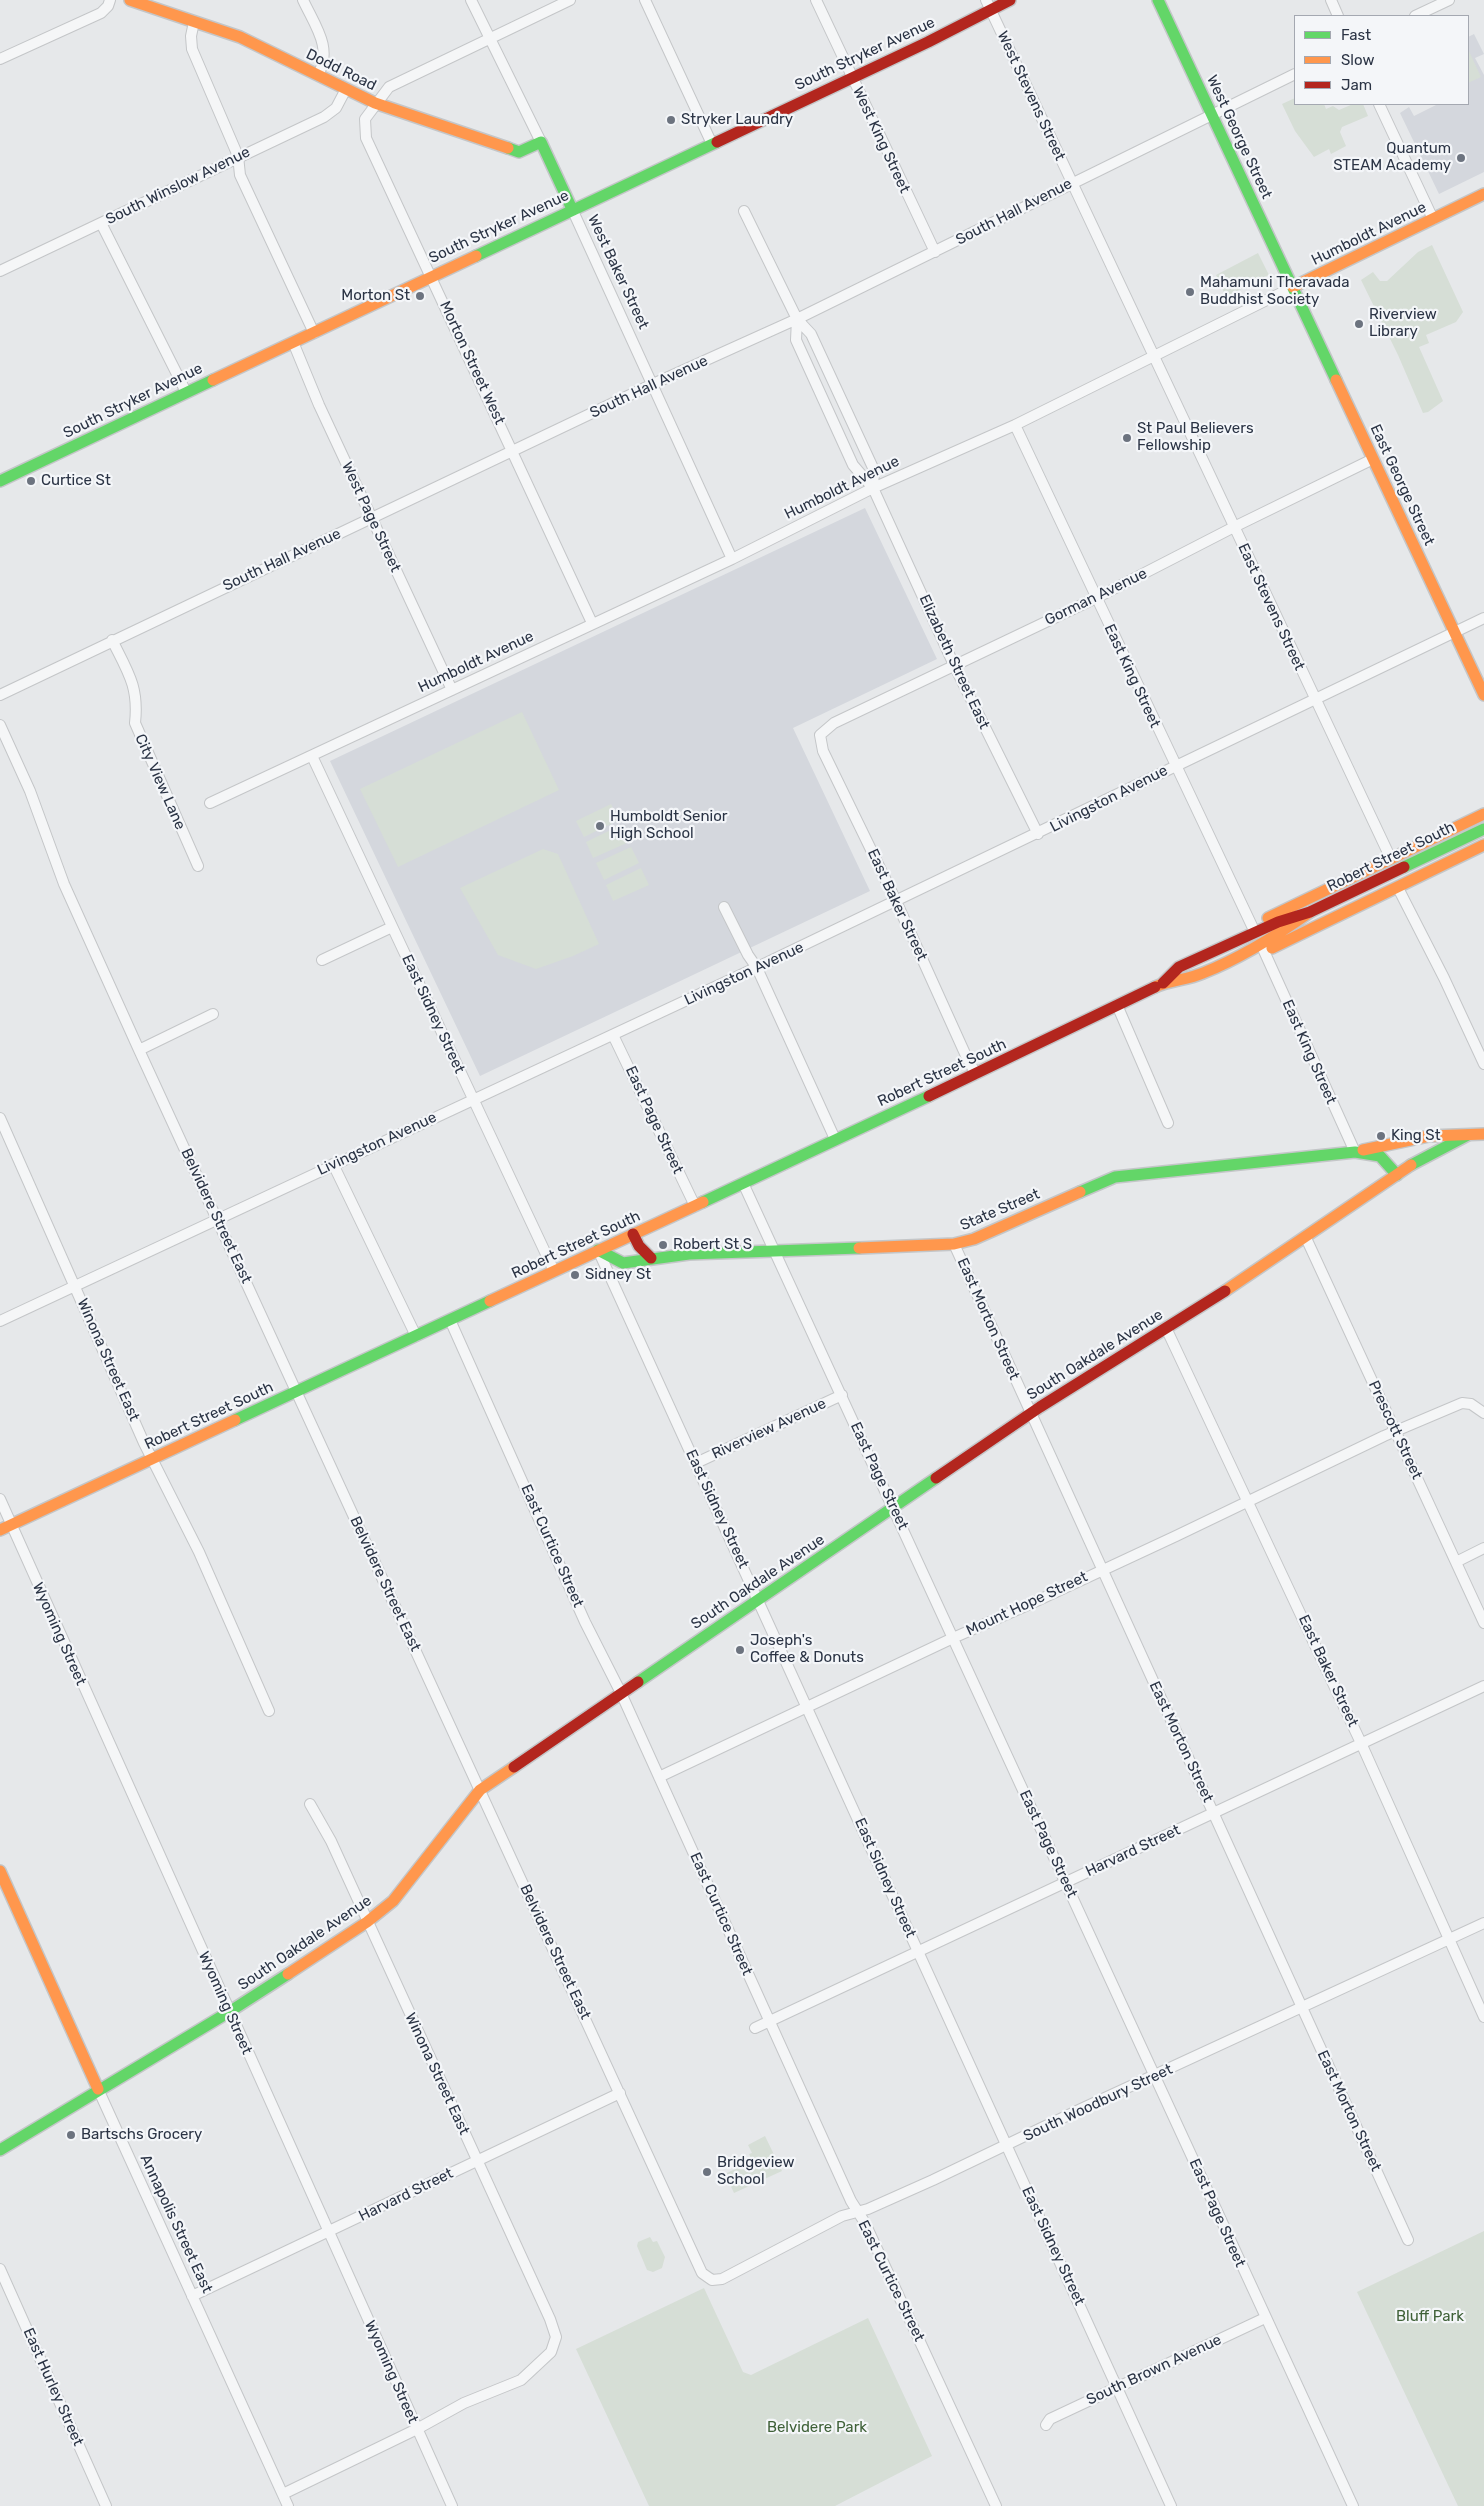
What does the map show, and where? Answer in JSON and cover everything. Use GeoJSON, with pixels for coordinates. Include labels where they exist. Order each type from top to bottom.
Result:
{"type":"FeatureCollection","features":[{"type":"Feature","properties":{"kind":"street"},"geometry":{"type":"LineString","coordinates":[[0,59],[101,13],[108,6],[110,0]]}},
{"type":"Feature","properties":{"kind":"street","name":"Dodd Road"},"geometry":{"type":"LineString","coordinates":[[130,0],[156,4],[194,22],[240,37],[375,103],[519,152],[541,142]]}},
{"type":"Feature","properties":{"kind":"street"},"geometry":{"type":"LineString","coordinates":[[303,0],[324,46],[325,63],[318,75]]}},
{"type":"Feature","properties":{"kind":"street","name":"West Baker Street"},"geometry":{"type":"LineString","coordinates":[[472,0],[541,142],[732,559]]}},
{"type":"Feature","properties":{"kind":"street"},"geometry":{"type":"LineString","coordinates":[[375,103],[389,87],[570,0]]}},
{"type":"Feature","properties":{"kind":"street"},"geometry":{"type":"LineString","coordinates":[[645,0],[712,144]]}},
{"type":"Feature","properties":{"kind":"street","name":"West King Street"},"geometry":{"type":"LineString","coordinates":[[816,0],[935,252]]}},
{"type":"Feature","properties":{"kind":"street","name":"South Stryker Avenue"},"geometry":{"type":"LineString","coordinates":[[0,481],[852,77],[988,5],[1010,0]]}},
{"type":"Feature","properties":{"kind":"street","name":"West George Street"},"geometry":{"type":"LineString","coordinates":[[1158,0],[1293,287]]}},
{"type":"Feature","properties":{"kind":"street"},"geometry":{"type":"LineString","coordinates":[[1331,0],[1338,15]]}},
{"type":"Feature","properties":{"kind":"street"},"geometry":{"type":"LineString","coordinates":[[1417,15],[1448,0]]}},
{"type":"Feature","properties":{"kind":"street","name":"West Stevens Street"},"geometry":{"type":"LineString","coordinates":[[988,5],[1153,355]]}},
{"type":"Feature","properties":{"kind":"street"},"geometry":{"type":"LineString","coordinates":[[194,22],[191,36],[192,49],[238,156],[240,175],[314,332]]}},
{"type":"Feature","properties":{"kind":"street","name":"South Hall Avenue"},"geometry":{"type":"LineString","coordinates":[[0,695],[653,384],[797,319],[935,252],[1072,182],[1294,74]]}},
{"type":"Feature","properties":{"kind":"street","name":"South Winslow Avenue"},"geometry":{"type":"LineString","coordinates":[[0,271],[238,156],[324,117],[336,108],[346,89]]}},
{"type":"Feature","properties":{"kind":"street","name":"Morton Street West"},"geometry":{"type":"LineString","coordinates":[[375,103],[365,119],[366,138],[432,275],[592,623]]}},
{"type":"Feature","properties":{"kind":"street"},"geometry":{"type":"LineString","coordinates":[[1379,105],[1433,219]]}},
{"type":"Feature","properties":{"kind":"street","name":"Humboldt Avenue"},"geometry":{"type":"LineString","coordinates":[[210,803],[732,559],[873,488],[1015,425],[1153,355],[1484,194]]}},
{"type":"Feature","properties":{"kind":"street","name":"Elizabeth Street East"},"geometry":{"type":"LineString","coordinates":[[744,211],[797,319],[811,334],[874,470],[873,488]]}},
{"type":"Feature","properties":{"kind":"street"},"geometry":{"type":"LineString","coordinates":[[101,223],[186,392]]}},
{"type":"Feature","properties":{"kind":"street","name":"East George Street"},"geometry":{"type":"LineString","coordinates":[[1293,287],[1484,695]]}},
{"type":"Feature","properties":{"kind":"street","name":"Elizabeth Street East"},"geometry":{"type":"LineString","coordinates":[[797,319],[796,340],[799,348],[853,465],[873,488],[954,665],[1038,834]]}},
{"type":"Feature","properties":{"kind":"street","name":"West Page Street"},"geometry":{"type":"LineString","coordinates":[[293,342],[319,405],[452,690]]}},
{"type":"Feature","properties":{"kind":"street","name":"East Stevens Street"},"geometry":{"type":"LineString","coordinates":[[1153,355],[1391,859]]}},
{"type":"Feature","properties":{"kind":"street","name":"East King Street"},"geometry":{"type":"LineString","coordinates":[[1015,425],[1174,766],[1252,926]]}},
{"type":"Feature","properties":{"kind":"street","name":"Gorman Avenue"},"geometry":{"type":"LineString","coordinates":[[820,735],[834,723],[1096,598],[1373,458]]}},
{"type":"Feature","properties":{"kind":"street","name":"Livingston Avenue"},"geometry":{"type":"LineString","coordinates":[[0,1321],[333,1164],[757,968],[1484,618]]}},
{"type":"Feature","properties":{"kind":"street","name":"City View Lane"},"geometry":{"type":"LineString","coordinates":[[112,640],[134,686],[137,701],[135,723],[198,866]]}},
{"type":"Feature","properties":{"kind":"street","name":"Belvidere Street East"},"geometry":{"type":"LineString","coordinates":[[0,725],[30,790],[64,884],[139,1050],[218,1218],[702,2273],[712,2280]]}},
{"type":"Feature","properties":{"kind":"street","name":"East Baker Street"},"geometry":{"type":"LineString","coordinates":[[820,735],[823,751],[896,901],[976,1074]]}},
{"type":"Feature","properties":{"kind":"street","name":"East Sidney Street"},"geometry":{"type":"LineString","coordinates":[[312,756],[554,1271]]}},
{"type":"Feature","properties":{"kind":"street"},"geometry":{"type":"LineString","coordinates":[[1230,943],[1239,933],[1252,926],[1484,814]]}},
{"type":"Feature","properties":{"kind":"street","name":"Robert Street South"},"geometry":{"type":"LineString","coordinates":[[1163,984],[1177,968],[1278,922],[1310,912],[1484,829]]}},
{"type":"Feature","properties":{"kind":"street"},"geometry":{"type":"LineString","coordinates":[[1238,957],[1264,951],[1484,845]]}},
{"type":"Feature","properties":{"kind":"street"},"geometry":{"type":"LineString","coordinates":[[1398,888],[1444,978],[1484,1064]]}},
{"type":"Feature","properties":{"kind":"street"},"geometry":{"type":"LineString","coordinates":[[724,906],[748,955],[757,968],[835,1139]]}},
{"type":"Feature","properties":{"kind":"street","name":"Robert Street South"},"geometry":{"type":"LineString","coordinates":[[5,1527],[695,1206],[976,1074],[1117,1005],[1163,984],[1188,980],[1238,957],[1282,932],[1310,912]]}},
{"type":"Feature","properties":{"kind":"street"},"geometry":{"type":"LineString","coordinates":[[322,960],[392,927]]}},
{"type":"Feature","properties":{"kind":"street","name":"East King Street"},"geometry":{"type":"LineString","coordinates":[[1264,951],[1355,1152]]}},
{"type":"Feature","properties":{"kind":"street"},"geometry":{"type":"LineString","coordinates":[[1117,1005],[1168,1123]]}},
{"type":"Feature","properties":{"kind":"street"},"geometry":{"type":"LineString","coordinates":[[139,1050],[213,1014]]}},
{"type":"Feature","properties":{"kind":"street","name":"East Page Street"},"geometry":{"type":"LineString","coordinates":[[613,1035],[695,1206]]}},
{"type":"Feature","properties":{"kind":"street","name":"Winona Street East"},"geometry":{"type":"LineString","coordinates":[[0,1118],[152,1459],[198,1552],[269,1711]]}},
{"type":"Feature","properties":{"kind":"street","name":"State Street"},"geometry":{"type":"LineString","coordinates":[[598,1250],[623,1263],[689,1254],[954,1244],[974,1239],[1115,1177],[1355,1152],[1429,1136],[1484,1134]]}},
{"type":"Feature","properties":{"kind":"street","name":"South Oakdale Avenue"},"geometry":{"type":"LineString","coordinates":[[0,2150],[98,2089],[229,2012],[367,1922],[393,1901],[480,1790],[621,1692],[1031,1413],[1306,1238],[1436,1150],[1468,1135]]}},
{"type":"Feature","properties":{"kind":"street","name":"State Street"},"geometry":{"type":"LineString","coordinates":[[1355,1152],[1380,1156],[1397,1175]]}},
{"type":"Feature","properties":{"kind":"street"},"geometry":{"type":"LineString","coordinates":[[333,1164],[416,1336]]}},
{"type":"Feature","properties":{"kind":"street","name":"East Page Street"},"geometry":{"type":"LineString","coordinates":[[743,1183],[842,1394],[1154,2077],[1353,2506]]}},
{"type":"Feature","properties":{"kind":"street"},"geometry":{"type":"LineString","coordinates":[[633,1234],[639,1246],[651,1258]]}},
{"type":"Feature","properties":{"kind":"street","name":"Prescott Street"},"geometry":{"type":"LineString","coordinates":[[1306,1238],[1484,1623]]}},
{"type":"Feature","properties":{"kind":"street","name":"East Morton Street"},"geometry":{"type":"LineString","coordinates":[[954,1244],[1408,2240]]}},
{"type":"Feature","properties":{"kind":"street","name":"East Sidney Street"},"geometry":{"type":"LineString","coordinates":[[598,1250],[1171,2506]]}},
{"type":"Feature","properties":{"kind":"street","name":"East Curtice Street"},"geometry":{"type":"LineString","coordinates":[[450,1320],[585,1622],[621,1692],[856,2211],[865,2223],[996,2506]]}},
{"type":"Feature","properties":{"kind":"street","name":"East Baker Street"},"geometry":{"type":"LineString","coordinates":[[1166,1328],[1361,1743],[1484,2017]]}},
{"type":"Feature","properties":{"kind":"street","name":"Riverview Avenue"},"geometry":{"type":"LineString","coordinates":[[696,1463],[842,1394]]}},
{"type":"Feature","properties":{"kind":"street","name":"Mount Hope Street"},"geometry":{"type":"LineString","coordinates":[[659,1777],[953,1638],[1028,1606],[1102,1569],[1384,1436],[1462,1403],[1471,1404],[1484,1412]]}},
{"type":"Feature","properties":{"kind":"street","name":"Wyoming Street"},"geometry":{"type":"LineString","coordinates":[[0,1499],[5,1527],[229,2012],[452,2506]]}},
{"type":"Feature","properties":{"kind":"street"},"geometry":{"type":"LineString","coordinates":[[1456,1562],[1484,1548]]}},
{"type":"Feature","properties":{"kind":"street","name":"Harvard Street"},"geometry":{"type":"LineString","coordinates":[[756,2028],[769,2020],[1484,1686]]}},
{"type":"Feature","properties":{"kind":"street","name":"Winona Street East"},"geometry":{"type":"LineString","coordinates":[[310,1804],[331,1841],[550,2319],[556,2337],[550,2354],[521,2380],[464,2402],[417,2429]]}},
{"type":"Feature","properties":{"kind":"street","name":"Annapolis Street East"},"geometry":{"type":"LineString","coordinates":[[0,1871],[288,2506]]}},
{"type":"Feature","properties":{"kind":"street","name":"South Woodbury Street"},"geometry":{"type":"LineString","coordinates":[[712,2280],[722,2279],[842,2216],[868,2209],[1484,1923]]}},
{"type":"Feature","properties":{"kind":"street","name":"Harvard Street"},"geometry":{"type":"LineString","coordinates":[[192,2296],[329,2233],[477,2160],[620,2093]]}},
{"type":"Feature","properties":{"kind":"street","name":"East Hurley Street"},"geometry":{"type":"LineString","coordinates":[[0,2269],[106,2506]]}},
{"type":"Feature","properties":{"kind":"street","name":"South Brown Avenue"},"geometry":{"type":"LineString","coordinates":[[1046,2425],[1050,2419],[1117,2386],[1265,2318]]}},
{"type":"Feature","properties":{"kind":"street"},"geometry":{"type":"LineString","coordinates":[[283,2494],[417,2429]]}},
{"type":"Feature","properties":{"kind":"shaded area"},"geometry":{"type":"Polygon","coordinates":[[[1474,34],[1484,54],[1475,58],[1484,75],[1484,172],[1439,194],[1400,113],[1409,107],[1414,116],[1436,105],[1469,105],[1469,36],[1474,34]]]}},
{"type":"Feature","properties":{"kind":"shaded area","name":"Humboldt Senior High School"},"geometry":{"type":"Polygon","coordinates":[[[865,508],[937,659],[793,728],[870,891],[480,1076],[330,761],[865,508]]]}},
{"type":"Feature","properties":{"kind":"green space"},"geometry":{"type":"Polygon","coordinates":[[[1469,51],[1481,77],[1469,83],[1469,51]]]}},
{"type":"Feature","properties":{"kind":"green space"},"geometry":{"type":"Polygon","coordinates":[[[1294,98],[1294,105],[1324,105],[1326,109],[1333,106],[1339,110],[1351,105],[1363,105],[1368,116],[1342,127],[1340,132],[1346,146],[1331,154],[1329,149],[1314,157],[1295,131],[1282,104],[1294,98]]]}},
{"type":"Feature","properties":{"kind":"green space"},"geometry":{"type":"Polygon","coordinates":[[[1432,245],[1463,312],[1456,322],[1426,335],[1429,343],[1419,347],[1443,401],[1428,412],[1423,413],[1398,355],[1361,280],[1373,272],[1380,281],[1387,281],[1418,252],[1432,245]]]}},
{"type":"Feature","properties":{"kind":"green space"},"geometry":{"type":"Polygon","coordinates":[[[1258,253],[1269,275],[1226,297],[1216,275],[1258,253]]]}},
{"type":"Feature","properties":{"kind":"green space"},"geometry":{"type":"Polygon","coordinates":[[[522,712],[559,790],[398,867],[360,789],[522,712]]]}},
{"type":"Feature","properties":{"kind":"green space"},"geometry":{"type":"Polygon","coordinates":[[[611,804],[619,820],[584,837],[576,821],[611,804]]]}},
{"type":"Feature","properties":{"kind":"green space"},"geometry":{"type":"Polygon","coordinates":[[[621,825],[629,842],[593,858],[586,842],[621,825]]]}},
{"type":"Feature","properties":{"kind":"green space"},"geometry":{"type":"Polygon","coordinates":[[[631,847],[639,863],[604,880],[596,863],[631,847]]]}},
{"type":"Feature","properties":{"kind":"green space"},"geometry":{"type":"Polygon","coordinates":[[[543,849],[558,854],[599,944],[573,956],[536,969],[498,955],[460,888],[543,849]]]}},
{"type":"Feature","properties":{"kind":"green space"},"geometry":{"type":"Polygon","coordinates":[[[641,868],[649,885],[613,901],[606,885],[641,868]]]}},
{"type":"Feature","properties":{"kind":"green space"},"geometry":{"type":"Polygon","coordinates":[[[765,2136],[782,2171],[734,2193],[725,2174],[747,2163],[746,2161],[751,2158],[749,2154],[752,2153],[748,2145],[765,2136]]]}},
{"type":"Feature","properties":{"kind":"green space","name":"Bluff Park"},"geometry":{"type":"Polygon","coordinates":[[[1484,2231],[1484,2506],[1458,2506],[1357,2292],[1484,2231]]]}},
{"type":"Feature","properties":{"kind":"green space"},"geometry":{"type":"Polygon","coordinates":[[[650,2237],[653,2242],[657,2241],[665,2257],[662,2268],[653,2272],[647,2270],[637,2246],[638,2242],[650,2237]]]}},
{"type":"Feature","properties":{"kind":"green space","name":"Belvidere Park"},"geometry":{"type":"Polygon","coordinates":[[[704,2288],[743,2372],[751,2375],[868,2318],[932,2456],[835,2506],[649,2506],[576,2349],[704,2288]]]}},
{"type":"Feature","properties":{"kind":"traffic: fast"},"geometry":{"type":"LineString","coordinates":[[1158,0],[1336,380]]}},
{"type":"Feature","properties":{"kind":"traffic: fast"},"geometry":{"type":"LineString","coordinates":[[508,148],[519,152],[541,142],[572,209]]}},
{"type":"Feature","properties":{"kind":"traffic: fast"},"geometry":{"type":"LineString","coordinates":[[476,256],[717,142]]}},
{"type":"Feature","properties":{"kind":"traffic: fast"},"geometry":{"type":"LineString","coordinates":[[0,481],[213,380]]}},
{"type":"Feature","properties":{"kind":"traffic: fast"},"geometry":{"type":"LineString","coordinates":[[1404,867],[1484,829]]}},
{"type":"Feature","properties":{"kind":"traffic: fast"},"geometry":{"type":"LineString","coordinates":[[703,1202],[929,1096]]}},
{"type":"Feature","properties":{"kind":"traffic: fast"},"geometry":{"type":"LineString","coordinates":[[1411,1165],[1468,1135]]}},
{"type":"Feature","properties":{"kind":"traffic: fast"},"geometry":{"type":"LineString","coordinates":[[1080,1192],[1115,1177],[1355,1152],[1380,1156],[1397,1175]]}},
{"type":"Feature","properties":{"kind":"traffic: fast"},"geometry":{"type":"LineString","coordinates":[[598,1250],[623,1263],[689,1254],[859,1248]]}},
{"type":"Feature","properties":{"kind":"traffic: fast"},"geometry":{"type":"LineString","coordinates":[[235,1420],[490,1301]]}},
{"type":"Feature","properties":{"kind":"traffic: fast"},"geometry":{"type":"LineString","coordinates":[[638,1682],[936,1478]]}},
{"type":"Feature","properties":{"kind":"traffic: fast"},"geometry":{"type":"LineString","coordinates":[[0,2150],[229,2012],[288,1974]]}},
{"type":"Feature","properties":{"kind":"traffic: slow"},"geometry":{"type":"LineString","coordinates":[[130,0],[240,37],[375,103],[508,148]]}},
{"type":"Feature","properties":{"kind":"traffic: slow"},"geometry":{"type":"LineString","coordinates":[[1293,287],[1484,194]]}},
{"type":"Feature","properties":{"kind":"traffic: slow"},"geometry":{"type":"LineString","coordinates":[[213,380],[476,256]]}},
{"type":"Feature","properties":{"kind":"traffic: slow"},"geometry":{"type":"LineString","coordinates":[[1336,380],[1484,695]]}},
{"type":"Feature","properties":{"kind":"traffic: slow"},"geometry":{"type":"LineString","coordinates":[[1268,918],[1484,814]]}},
{"type":"Feature","properties":{"kind":"traffic: slow"},"geometry":{"type":"LineString","coordinates":[[1272,948],[1484,845]]}},
{"type":"Feature","properties":{"kind":"traffic: slow"},"geometry":{"type":"LineString","coordinates":[[1155,987],[1197,975],[1231,961],[1271,938],[1310,912]]}},
{"type":"Feature","properties":{"kind":"traffic: slow"},"geometry":{"type":"LineString","coordinates":[[1363,1150],[1429,1136],[1484,1134]]}},
{"type":"Feature","properties":{"kind":"traffic: slow"},"geometry":{"type":"LineString","coordinates":[[1225,1291],[1411,1165]]}},
{"type":"Feature","properties":{"kind":"traffic: slow"},"geometry":{"type":"LineString","coordinates":[[859,1248],[954,1244],[974,1239],[1080,1192]]}},
{"type":"Feature","properties":{"kind":"traffic: slow"},"geometry":{"type":"LineString","coordinates":[[490,1301],[703,1202]]}},
{"type":"Feature","properties":{"kind":"traffic: slow"},"geometry":{"type":"LineString","coordinates":[[0,1530],[235,1420]]}},
{"type":"Feature","properties":{"kind":"traffic: slow"},"geometry":{"type":"LineString","coordinates":[[288,1974],[367,1922],[393,1901],[480,1790],[514,1767]]}},
{"type":"Feature","properties":{"kind":"traffic: slow"},"geometry":{"type":"LineString","coordinates":[[0,1871],[98,2089]]}},
{"type":"Feature","properties":{"kind":"traffic: jam"},"geometry":{"type":"LineString","coordinates":[[717,142],[928,42],[1010,0]]}},
{"type":"Feature","properties":{"kind":"traffic: jam"},"geometry":{"type":"LineString","coordinates":[[1163,983],[1179,967],[1278,922],[1310,912],[1404,867]]}},
{"type":"Feature","properties":{"kind":"traffic: jam"},"geometry":{"type":"LineString","coordinates":[[929,1096],[1155,987]]}},
{"type":"Feature","properties":{"kind":"traffic: jam"},"geometry":{"type":"LineString","coordinates":[[633,1234],[639,1246],[651,1258]]}},
{"type":"Feature","properties":{"kind":"traffic: jam"},"geometry":{"type":"LineString","coordinates":[[936,1478],[1040,1407],[1225,1291]]}},
{"type":"Feature","properties":{"kind":"traffic: jam"},"geometry":{"type":"LineString","coordinates":[[514,1767],[638,1682]]}},
{"type":"Feature","properties":{"kind":"place","name":"Stryker Laundry"},"geometry":{"type":"Point","coordinates":[671,120]}},
{"type":"Feature","properties":{"kind":"place","name":"Quantum STEAM Academy"},"geometry":{"type":"Point","coordinates":[1461,158]}},
{"type":"Feature","properties":{"kind":"place","name":"Mahamuni Theravada Buddhist Society"},"geometry":{"type":"Point","coordinates":[1190,292]}},
{"type":"Feature","properties":{"kind":"place","name":"Morton St"},"geometry":{"type":"Point","coordinates":[420,296]}},
{"type":"Feature","properties":{"kind":"place","name":"Riverview Library"},"geometry":{"type":"Point","coordinates":[1359,324]}},
{"type":"Feature","properties":{"kind":"place","name":"St Paul Believers Fellowship"},"geometry":{"type":"Point","coordinates":[1127,438]}},
{"type":"Feature","properties":{"kind":"place","name":"Curtice St"},"geometry":{"type":"Point","coordinates":[31,481]}},
{"type":"Feature","properties":{"kind":"place","name":"Humboldt Senior High School"},"geometry":{"type":"Point","coordinates":[600,826]}},
{"type":"Feature","properties":{"kind":"place","name":"King St"},"geometry":{"type":"Point","coordinates":[1381,1136]}},
{"type":"Feature","properties":{"kind":"place","name":"Robert St S"},"geometry":{"type":"Point","coordinates":[663,1245]}},
{"type":"Feature","properties":{"kind":"place","name":"Sidney St"},"geometry":{"type":"Point","coordinates":[575,1275]}},
{"type":"Feature","properties":{"kind":"place","name":"Joseph's Coffee & Donuts"},"geometry":{"type":"Point","coordinates":[740,1650]}},
{"type":"Feature","properties":{"kind":"place","name":"Bartschs Grocery"},"geometry":{"type":"Point","coordinates":[71,2135]}},
{"type":"Feature","properties":{"kind":"place","name":"Bridgeview School"},"geometry":{"type":"Point","coordinates":[707,2172]}}]}
